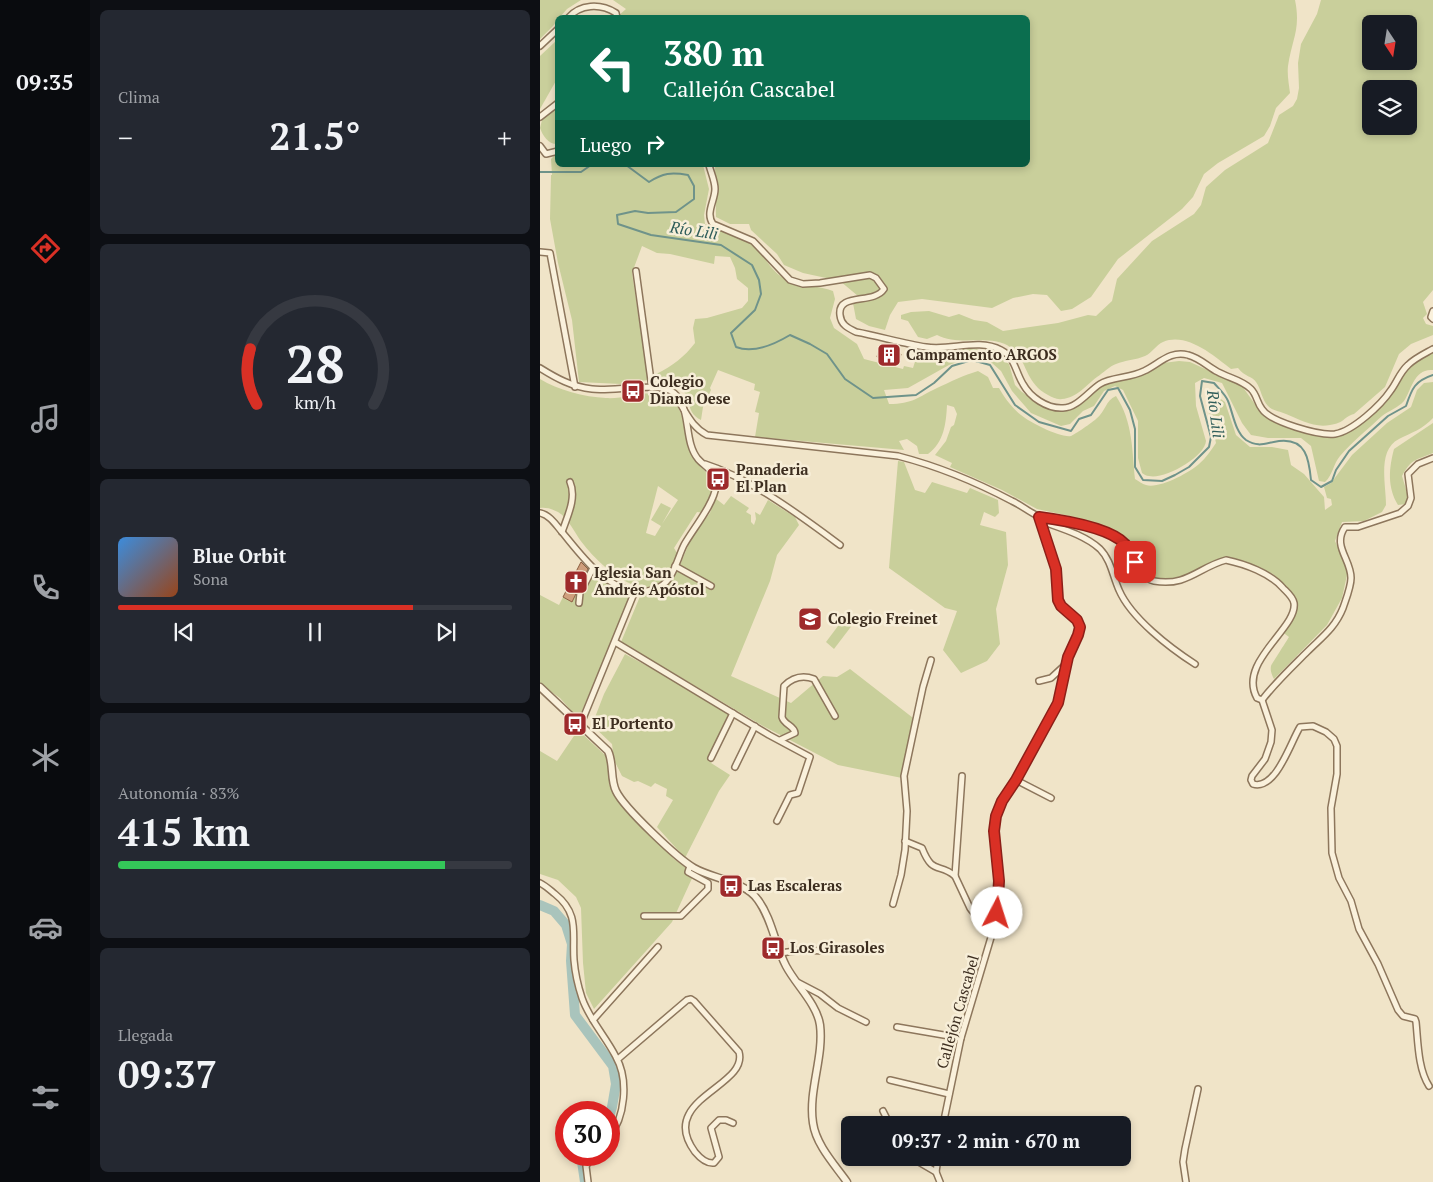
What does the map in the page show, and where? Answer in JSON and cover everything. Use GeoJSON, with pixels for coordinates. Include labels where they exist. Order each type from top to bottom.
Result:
{"type":"FeatureCollection","features":[{"type":"Feature","properties":{"kind":"street"},"geometry":{"type":"LineString","coordinates":[[571,15],[574,11],[593,6],[611,10],[616,12],[616,15]]}},
{"type":"Feature","properties":{"kind":"street"},"geometry":{"type":"LineString","coordinates":[[540,46],[555,32]]}},
{"type":"Feature","properties":{"kind":"street"},"geometry":{"type":"LineString","coordinates":[[540,117],[555,105]]}},
{"type":"Feature","properties":{"kind":"street"},"geometry":{"type":"LineString","coordinates":[[540,146],[546,154],[555,152]]}},
{"type":"Feature","properties":{"kind":"street"},"geometry":{"type":"LineString","coordinates":[[709,167],[715,186],[715,196],[709,214],[713,224],[753,241],[790,280],[803,284],[820,283],[870,274],[882,284],[884,289],[881,293],[871,298],[848,301],[842,305],[839,312],[841,321],[847,327],[856,332],[927,347],[953,347],[973,344],[1000,349],[1010,356],[1023,384],[1032,396],[1054,408],[1065,408],[1075,404],[1102,383],[1144,371],[1164,358],[1181,354],[1196,358],[1218,372],[1244,383],[1256,395],[1262,409],[1278,420],[1312,431],[1336,434],[1354,425],[1373,410],[1387,395],[1408,365],[1418,356],[1433,349]]}},
{"type":"Feature","properties":{"kind":"street"},"geometry":{"type":"LineString","coordinates":[[540,252],[550,253],[575,386]]}},
{"type":"Feature","properties":{"kind":"street"},"geometry":{"type":"LineString","coordinates":[[636,271],[652,388]]}},
{"type":"Feature","properties":{"kind":"street"},"geometry":{"type":"LineString","coordinates":[[1433,311],[1431,317],[1433,319]]}},
{"type":"Feature","properties":{"kind":"street"},"geometry":{"type":"LineString","coordinates":[[540,368],[575,386],[604,391],[652,388],[671,390],[679,399],[693,451],[713,473],[716,487],[706,511],[684,545],[665,583],[647,591],[635,591],[614,584],[593,568],[552,520],[540,513]]}},
{"type":"Feature","properties":{"kind":"street"},"geometry":{"type":"LineString","coordinates":[[681,405],[692,424],[707,435],[898,456],[927,464],[1012,501],[1040,519],[1083,538],[1100,549],[1109,561],[1124,600],[1144,623],[1173,650],[1195,664]]}},
{"type":"Feature","properties":{"kind":"street"},"geometry":{"type":"LineString","coordinates":[[1262,700],[1276,682],[1326,637],[1336,624],[1344,606],[1351,578],[1349,567],[1340,548],[1342,531],[1345,527],[1358,527],[1400,513],[1408,506],[1412,498],[1408,474],[1418,464],[1433,458]]}},
{"type":"Feature","properties":{"kind":"street"},"geometry":{"type":"LineString","coordinates":[[702,463],[732,474],[804,518],[840,545]]}},
{"type":"Feature","properties":{"kind":"street"},"geometry":{"type":"LineString","coordinates":[[562,532],[573,496],[570,482]]}},
{"type":"Feature","properties":{"kind":"street"},"geometry":{"type":"LineString","coordinates":[[1040,519],[1080,523],[1115,537],[1125,544],[1140,571],[1152,581],[1183,580],[1218,562],[1226,560],[1276,580],[1292,597],[1294,605],[1289,620],[1255,670],[1254,693],[1257,698],[1262,700],[1272,730],[1271,742],[1264,759],[1252,776],[1252,784],[1262,783],[1281,767],[1300,727],[1313,726],[1331,734],[1334,739],[1338,756],[1331,808],[1331,838],[1336,866],[1351,901],[1359,929],[1378,964],[1398,1010],[1403,1016],[1415,1019],[1422,1069],[1429,1086]]}},
{"type":"Feature","properties":{"kind":"street","name":"Callejón Cascabel"},"geometry":{"type":"LineString","coordinates":[[945,1116],[961,1038],[995,924],[999,881],[994,831],[996,816],[1002,801],[1016,780],[1058,703],[1066,664],[1080,627],[1077,620],[1061,606],[1058,600],[1056,569],[1040,519]]}},
{"type":"Feature","properties":{"kind":"street"},"geometry":{"type":"LineString","coordinates":[[675,566],[711,586]]}},
{"type":"Feature","properties":{"kind":"street"},"geometry":{"type":"LineString","coordinates":[[579,603],[580,593],[593,568]]}},
{"type":"Feature","properties":{"kind":"street"},"geometry":{"type":"LineString","coordinates":[[580,726],[635,591]]}},
{"type":"Feature","properties":{"kind":"street"},"geometry":{"type":"LineString","coordinates":[[615,642],[810,757],[798,793],[790,795],[778,821]]}},
{"type":"Feature","properties":{"kind":"street"},"geometry":{"type":"LineString","coordinates":[[893,904],[903,864],[905,841],[904,776],[923,687],[931,660]]}},
{"type":"Feature","properties":{"kind":"street"},"geometry":{"type":"LineString","coordinates":[[1039,681],[1051,678],[1066,664]]}},
{"type":"Feature","properties":{"kind":"street"},"geometry":{"type":"LineString","coordinates":[[780,740],[795,733],[794,729],[784,722],[782,717],[784,686],[796,677],[814,679],[836,716]]}},
{"type":"Feature","properties":{"kind":"street"},"geometry":{"type":"LineString","coordinates":[[540,688],[608,751],[611,758],[613,783],[621,799],[671,850],[690,866],[738,886],[758,899],[765,912],[780,953],[819,1022],[820,1030],[812,1107],[813,1124],[825,1150],[847,1182]]}},
{"type":"Feature","properties":{"kind":"street"},"geometry":{"type":"LineString","coordinates":[[711,758],[733,713]]}},
{"type":"Feature","properties":{"kind":"street"},"geometry":{"type":"LineString","coordinates":[[735,767],[755,726]]}},
{"type":"Feature","properties":{"kind":"street"},"geometry":{"type":"LineString","coordinates":[[962,776],[956,876],[970,908],[976,916],[995,924]]}},
{"type":"Feature","properties":{"kind":"street"},"geometry":{"type":"LineString","coordinates":[[1016,780],[1051,798]]}},
{"type":"Feature","properties":{"kind":"street"},"geometry":{"type":"LineString","coordinates":[[905,841],[922,848],[932,866],[951,872],[956,876]]}},
{"type":"Feature","properties":{"kind":"street"},"geometry":{"type":"LineString","coordinates":[[644,916],[681,916],[708,889],[708,883],[688,872],[690,866]]}},
{"type":"Feature","properties":{"kind":"street"},"geometry":{"type":"LineString","coordinates":[[540,883],[566,902],[571,911],[574,922],[574,962],[581,997],[618,1059],[623,1085],[623,1100],[620,1114]]}},
{"type":"Feature","properties":{"kind":"street"},"geometry":{"type":"LineString","coordinates":[[593,1020],[658,947]]}},
{"type":"Feature","properties":{"kind":"street"},"geometry":{"type":"LineString","coordinates":[[780,953],[803,950],[824,951]]}},
{"type":"Feature","properties":{"kind":"street"},"geometry":{"type":"LineString","coordinates":[[795,981],[820,994],[838,1008],[866,1022]]}},
{"type":"Feature","properties":{"kind":"street"},"geometry":{"type":"LineString","coordinates":[[618,1059],[687,1000],[691,999],[739,1052],[741,1057],[740,1062],[724,1082],[698,1101],[685,1123],[684,1131],[696,1153],[705,1162],[714,1163],[719,1157],[711,1128],[719,1120],[733,1123]]}},
{"type":"Feature","properties":{"kind":"street"},"geometry":{"type":"LineString","coordinates":[[897,1027],[961,1038]]}},
{"type":"Feature","properties":{"kind":"street"},"geometry":{"type":"LineString","coordinates":[[890,1080],[949,1094]]}},
{"type":"Feature","properties":{"kind":"street"},"geometry":{"type":"LineString","coordinates":[[1186,1182],[1183,1162],[1198,1089]]}},
{"type":"Feature","properties":{"kind":"street"},"geometry":{"type":"LineString","coordinates":[[883,1111],[886,1116]]}},
{"type":"Feature","properties":{"kind":"street"},"geometry":{"type":"LineString","coordinates":[[586,1166],[588,1182]]}},
{"type":"Feature","properties":{"kind":"street"},"geometry":{"type":"LineString","coordinates":[[926,1166],[936,1172]]}},
{"type":"Feature","properties":{"kind":"street"},"geometry":{"type":"LineString","coordinates":[[937,1166],[936,1172],[940,1182]]}},
{"type":"Feature","properties":{"kind":"green space"},"geometry":{"type":"Polygon","coordinates":[[[540,0],[581,0],[567,9],[562,15],[555,15],[554,25],[540,39],[540,0]]]}},
{"type":"Feature","properties":{"kind":"green space"},"geometry":{"type":"Polygon","coordinates":[[[613,0],[1295,0],[1297,19],[1288,66],[1290,93],[1276,108],[1270,126],[1264,136],[1218,163],[1204,174],[1193,197],[1182,209],[1118,259],[1091,297],[1072,309],[1061,311],[1047,295],[1033,294],[1013,298],[992,308],[922,299],[898,302],[890,315],[885,330],[869,326],[856,319],[853,303],[858,296],[840,281],[803,273],[784,265],[777,254],[751,230],[749,224],[730,224],[716,217],[715,167],[1030,167],[1030,15],[619,15],[626,9],[613,0]]]}},
{"type":"Feature","properties":{"kind":"green space"},"geometry":{"type":"Polygon","coordinates":[[[1321,0],[1433,0],[1433,290],[1423,302],[1427,314],[1423,318],[1426,324],[1433,326],[1433,335],[1411,344],[1399,354],[1385,387],[1354,414],[1335,424],[1324,426],[1308,423],[1274,410],[1266,404],[1256,382],[1238,368],[1231,369],[1200,347],[1181,340],[1163,342],[1145,356],[1114,365],[1077,394],[1067,398],[1056,399],[1040,390],[1034,384],[1021,359],[1011,348],[1004,344],[985,340],[955,340],[937,335],[927,339],[918,337],[908,321],[901,319],[901,315],[911,312],[929,311],[949,317],[959,314],[974,320],[987,322],[1003,331],[1058,323],[1088,315],[1096,316],[1112,301],[1117,279],[1152,241],[1194,214],[1201,205],[1206,187],[1225,170],[1268,143],[1279,115],[1293,106],[1297,99],[1299,88],[1298,63],[1301,44],[1317,14],[1321,0]]]}},
{"type":"Feature","properties":{"kind":"green space"},"geometry":{"type":"Polygon","coordinates":[[[555,42],[555,83],[540,109],[540,56],[555,42]]]}},
{"type":"Feature","properties":{"kind":"green space"},"geometry":{"type":"Polygon","coordinates":[[[555,107],[555,144],[546,139],[543,134],[540,128],[542,120],[555,107]]]}},
{"type":"Feature","properties":{"kind":"green space"},"geometry":{"type":"Polygon","coordinates":[[[555,155],[555,167],[704,167],[709,189],[704,215],[705,224],[747,239],[757,248],[774,270],[784,278],[796,283],[833,291],[835,299],[830,318],[834,328],[857,344],[864,359],[903,369],[904,366],[913,368],[919,349],[972,348],[997,355],[1009,364],[1015,385],[1043,406],[1054,410],[1076,403],[1101,385],[1139,377],[1163,363],[1190,362],[1242,386],[1257,407],[1271,420],[1321,435],[1339,432],[1380,406],[1391,395],[1400,377],[1415,359],[1433,351],[1433,370],[1427,370],[1417,376],[1404,401],[1382,416],[1355,440],[1338,459],[1325,482],[1319,481],[1311,446],[1301,438],[1268,438],[1251,435],[1242,423],[1222,383],[1204,378],[1195,383],[1196,406],[1206,441],[1204,447],[1199,454],[1183,466],[1156,476],[1148,476],[1142,473],[1138,458],[1138,421],[1123,390],[1115,386],[1104,391],[1094,406],[1083,411],[1070,424],[1061,426],[1031,413],[1012,391],[1001,371],[984,356],[962,360],[949,365],[908,388],[884,390],[889,404],[904,403],[978,371],[988,377],[993,388],[999,388],[1011,406],[1025,418],[1045,429],[1066,436],[1073,435],[1094,421],[1112,398],[1116,396],[1122,406],[1129,426],[1135,479],[1146,485],[1158,485],[1188,472],[1202,462],[1216,443],[1206,398],[1211,392],[1225,402],[1236,435],[1250,447],[1272,447],[1288,450],[1291,465],[1304,474],[1324,497],[1325,510],[1332,505],[1331,499],[1327,498],[1324,487],[1331,483],[1352,455],[1387,423],[1411,407],[1417,390],[1424,383],[1433,382],[1433,418],[1421,428],[1392,444],[1388,451],[1384,468],[1386,505],[1382,512],[1364,521],[1342,522],[1335,541],[1347,569],[1342,598],[1327,625],[1274,679],[1271,666],[1289,637],[1281,631],[1294,615],[1296,606],[1291,592],[1273,574],[1230,557],[1215,560],[1189,576],[1156,580],[1143,569],[1135,552],[1123,539],[1113,532],[1074,517],[1037,509],[1002,490],[950,467],[952,463],[935,455],[946,441],[951,427],[954,425],[957,414],[954,407],[947,405],[945,426],[941,438],[928,454],[919,454],[917,446],[907,439],[899,441],[904,450],[755,437],[759,413],[755,412],[760,392],[754,390],[755,384],[718,370],[703,407],[701,420],[695,416],[691,411],[689,397],[678,386],[656,379],[656,374],[678,361],[695,343],[693,328],[695,319],[707,318],[742,308],[748,301],[748,288],[737,279],[730,257],[715,256],[714,264],[657,253],[642,246],[632,273],[648,380],[621,384],[579,382],[572,320],[558,263],[550,219],[551,159],[555,155]]]}},
{"type":"Feature","properties":{"kind":"green space"},"geometry":{"type":"Polygon","coordinates":[[[540,379],[563,390],[589,396],[615,398],[651,393],[668,397],[679,408],[689,448],[707,473],[714,489],[704,513],[697,512],[674,548],[677,553],[668,574],[663,580],[653,586],[643,587],[631,584],[620,578],[599,562],[562,515],[551,509],[540,508],[540,379]],[[658,486],[646,533],[655,536],[661,526],[651,520],[661,503],[671,508],[662,524],[678,500],[658,486]]]}},
{"type":"Feature","properties":{"kind":"green space"},"geometry":{"type":"Polygon","coordinates":[[[1433,423],[1433,453],[1414,461],[1405,470],[1402,476],[1408,496],[1406,504],[1398,505],[1392,491],[1390,477],[1394,449],[1433,423]]]}},
{"type":"Feature","properties":{"kind":"green space"},"geometry":{"type":"Polygon","coordinates":[[[898,461],[904,462],[915,490],[925,493],[932,482],[967,493],[970,488],[998,500],[999,513],[995,517],[984,512],[980,525],[1006,532],[1008,565],[996,609],[1000,644],[987,661],[961,673],[943,650],[957,611],[945,608],[889,568],[898,461]]]}},
{"type":"Feature","properties":{"kind":"green space"},"geometry":{"type":"Polygon","coordinates":[[[731,496],[749,508],[746,512],[751,515],[751,522],[754,525],[756,519],[755,512],[760,515],[768,500],[795,517],[799,525],[777,555],[770,581],[731,676],[791,703],[823,676],[837,677],[850,669],[917,721],[902,778],[838,765],[763,726],[621,642],[641,594],[654,591],[668,584],[678,570],[692,536],[710,513],[715,498],[724,505],[731,496]]]}},
{"type":"Feature","properties":{"kind":"green space"},"geometry":{"type":"Polygon","coordinates":[[[590,566],[617,588],[632,593],[581,713],[577,717],[560,698],[540,684],[540,595],[559,605],[563,597],[572,602],[590,566]]]}},
{"type":"Feature","properties":{"kind":"green space"},"geometry":{"type":"Polygon","coordinates":[[[844,618],[853,624],[834,649],[826,642],[844,618]]]}},
{"type":"Feature","properties":{"kind":"green space"},"geometry":{"type":"Polygon","coordinates":[[[625,654],[734,713],[711,763],[730,775],[719,791],[685,858],[657,827],[673,800],[666,796],[667,789],[655,783],[651,787],[622,776],[614,760],[612,744],[592,725],[604,694],[625,654]]]}},
{"type":"Feature","properties":{"kind":"green space"},"geometry":{"type":"Polygon","coordinates":[[[578,730],[606,756],[610,769],[609,784],[615,795],[674,859],[694,874],[672,922],[594,1009],[586,993],[581,908],[576,897],[558,880],[540,874],[540,751],[557,761],[578,730]]]}},
{"type":"Feature","properties":{"kind":"building","name":"Campamento ARGOS"},"geometry":{"type":"Polygon","coordinates":[[[879,349],[901,354],[899,362],[877,357],[879,349]]]}},
{"type":"Feature","properties":{"kind":"building","name":"Iglesia San Andrés Apóstol"},"geometry":{"type":"Polygon","coordinates":[[[581,562],[588,569],[572,602],[563,597],[581,562]]]}},
{"type":"Feature","properties":{"kind":"waterway","name":"Río Lili"},"geometry":{"type":"LineString","coordinates":[[540,172],[581,172],[588,167]]}},
{"type":"Feature","properties":{"kind":"waterway","name":"Río Lili"},"geometry":{"type":"LineString","coordinates":[[629,167],[649,182],[667,174],[688,175],[694,186],[694,199],[676,212],[648,213],[635,211],[617,215],[618,224],[651,235],[721,245],[752,265],[759,280],[761,294],[755,310],[731,333],[736,347],[757,349],[771,345],[790,335],[827,354],[845,379],[873,398],[916,395],[934,383],[952,366],[972,360],[990,365],[1015,405],[1039,422],[1071,431],[1079,419],[1091,415],[1108,390],[1118,388],[1130,410],[1135,429],[1135,467],[1143,480],[1162,481],[1175,475],[1189,467],[1209,447],[1211,437],[1200,396],[1202,381],[1214,383],[1224,394],[1239,432],[1246,440],[1258,444],[1288,441],[1300,446],[1307,458],[1311,480],[1321,487],[1332,481],[1336,470],[1349,451],[1388,416],[1406,406],[1415,386],[1433,375]]}},
{"type":"Feature","properties":{"kind":"waterway"},"geometry":{"type":"LineString","coordinates":[[540,905],[554,911],[566,925],[572,944],[571,961],[575,1015],[613,1066],[616,1084],[613,1101]]}},
{"type":"Feature","properties":{"kind":"waterway"},"geometry":{"type":"LineString","coordinates":[[583,1166],[585,1182]]}},
{"type":"Feature","properties":{"kind":"place","name":"Campamento ARGOS"},"geometry":{"type":"Point","coordinates":[889,355]}},
{"type":"Feature","properties":{"kind":"place","name":"Colegio Diana Oese"},"geometry":{"type":"Point","coordinates":[633,391]}},
{"type":"Feature","properties":{"kind":"place","name":"Panaderia El Plan"},"geometry":{"type":"Point","coordinates":[718,479]}},
{"type":"Feature","properties":{"kind":"place","name":"Iglesia San Andrés Apóstol"},"geometry":{"type":"Point","coordinates":[576,582]}},
{"type":"Feature","properties":{"kind":"place","name":"Colegio Freinet"},"geometry":{"type":"Point","coordinates":[810,619]}},
{"type":"Feature","properties":{"kind":"place","name":"El Portento"},"geometry":{"type":"Point","coordinates":[575,724]}},
{"type":"Feature","properties":{"kind":"place","name":"Las Escaleras"},"geometry":{"type":"Point","coordinates":[731,886]}},
{"type":"Feature","properties":{"kind":"place","name":"Los Girasoles"},"geometry":{"type":"Point","coordinates":[773,948]}},
{"type":"Feature","properties":{"kind":"route"},"geometry":{"type":"LineString","coordinates":[[997,913],[999,881],[994,831],[996,816],[1002,801],[1016,780],[1058,703],[1068,657],[1080,627],[1073,615],[1061,606],[1058,600],[1056,569],[1039,517],[1080,523],[1115,537],[1125,544],[1135,562]]}}]}
